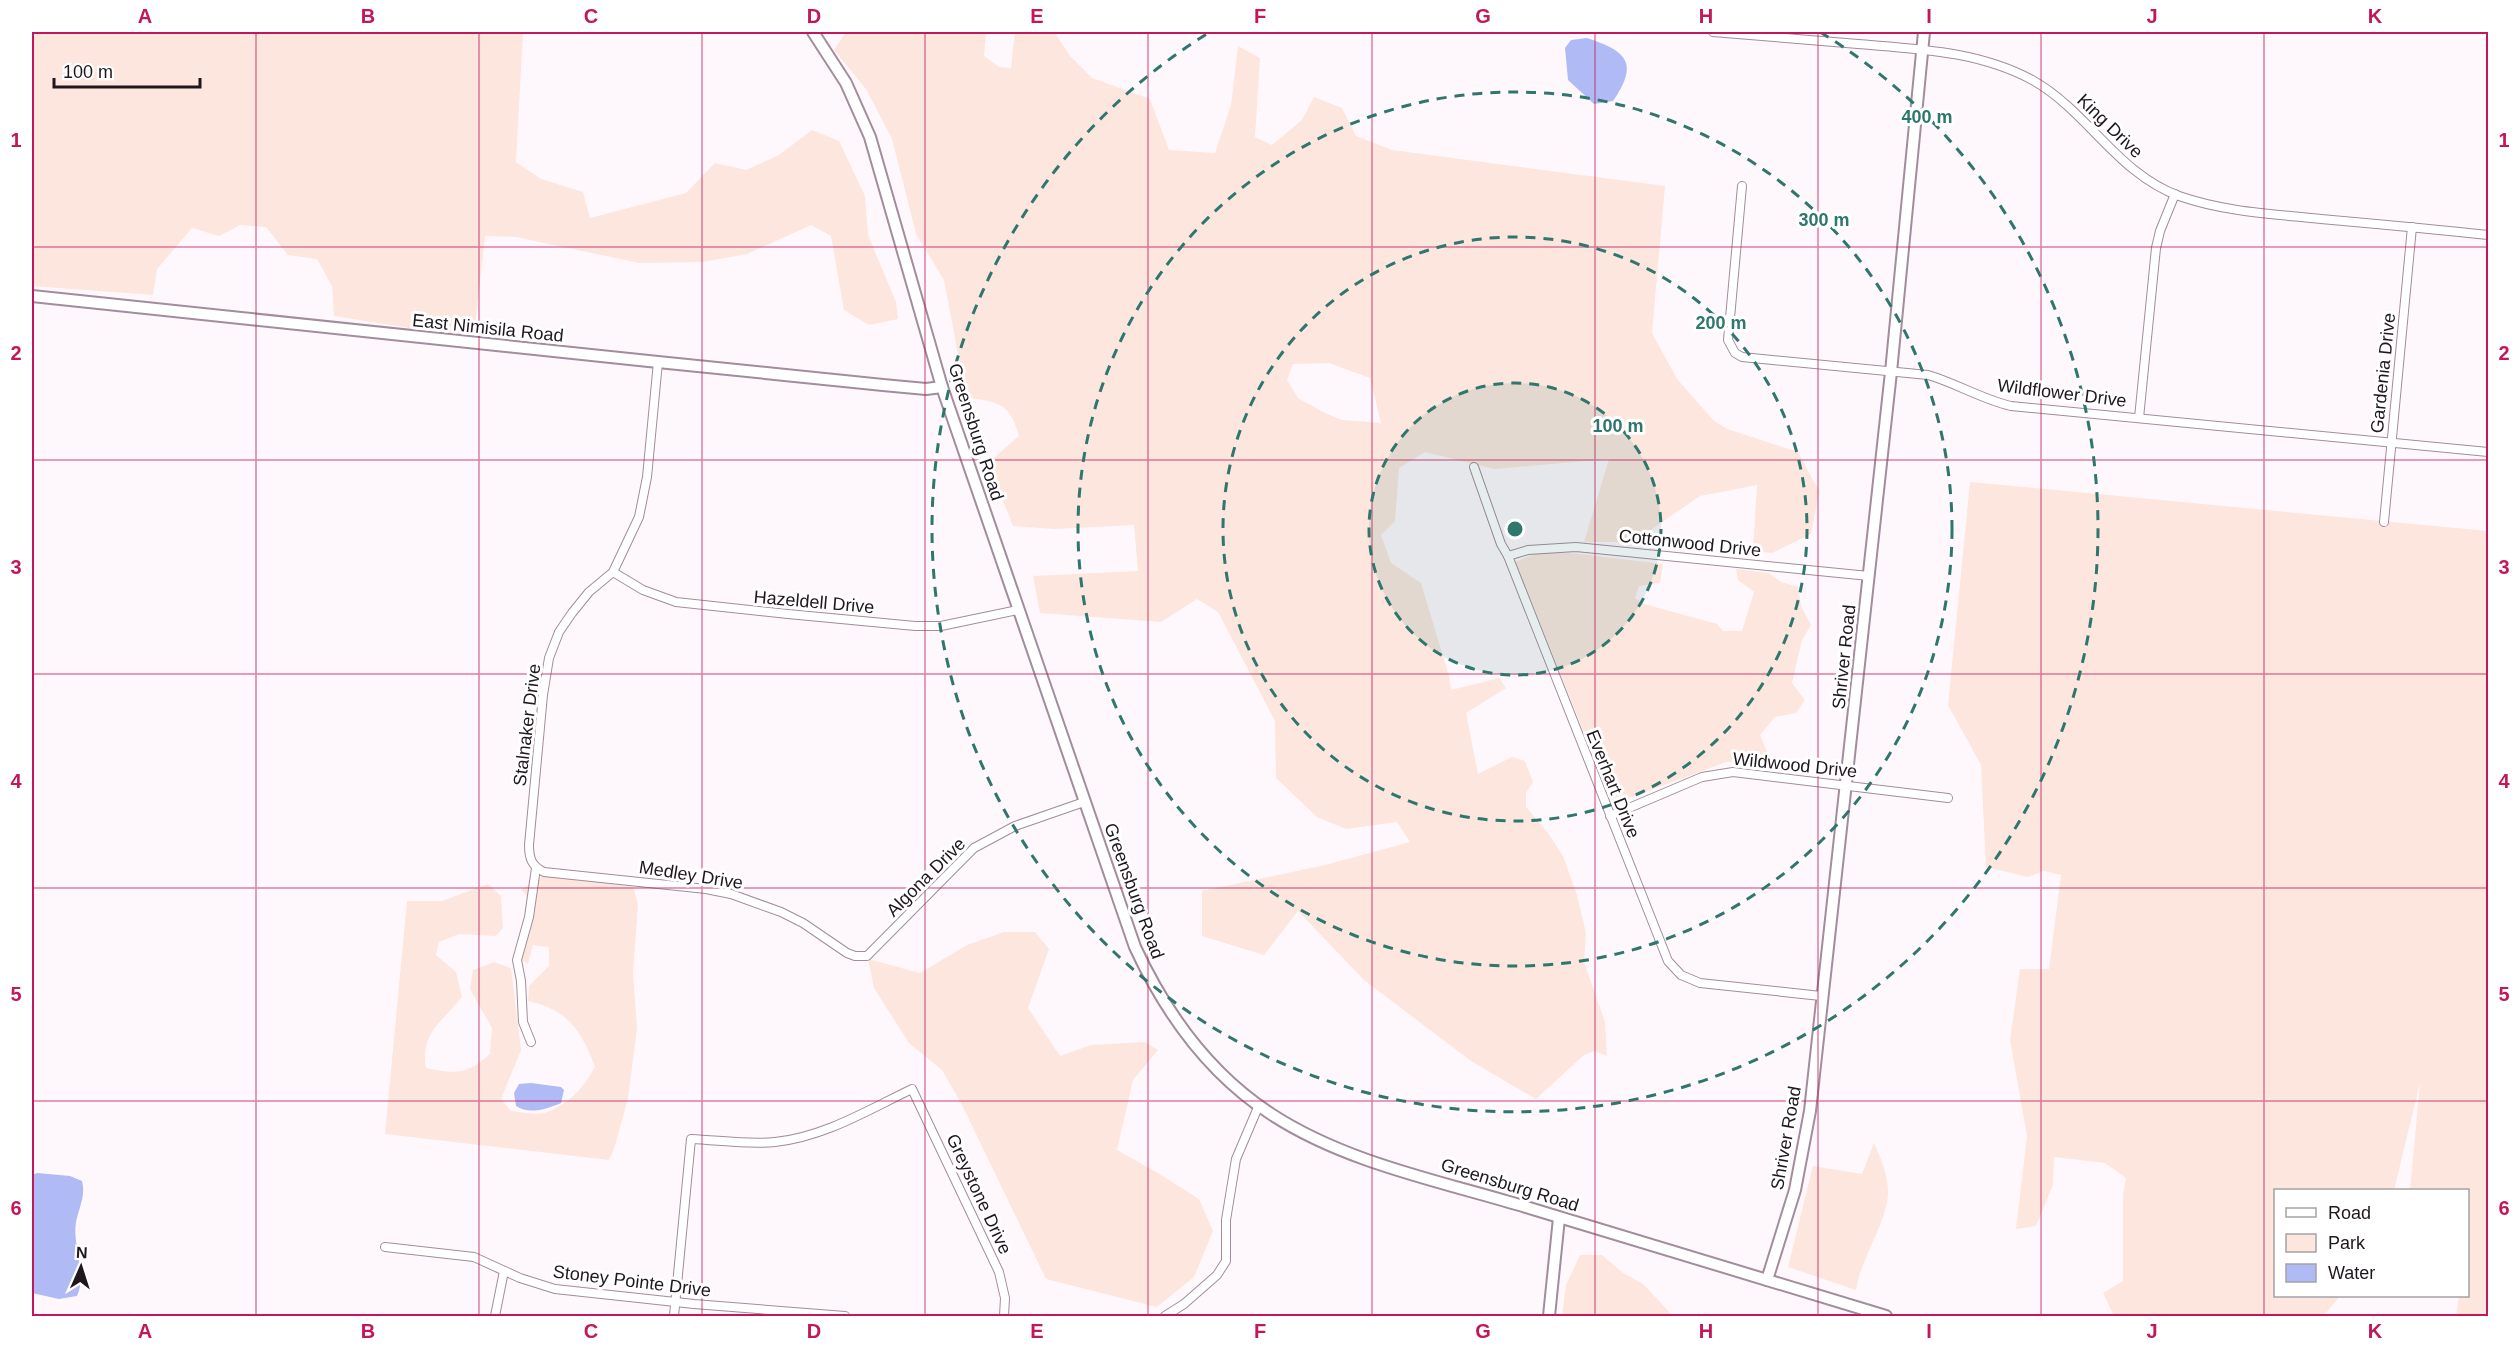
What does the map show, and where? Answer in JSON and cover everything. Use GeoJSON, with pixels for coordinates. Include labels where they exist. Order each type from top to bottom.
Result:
{"type":"FeatureCollection","features":[{"type":"Feature","properties":{"kind":"street","name":"Greensburg Road"},"geometry":{"type":"LineString","coordinates":[[813,32],[846,82],[870,138],[942,387],[1135,947],[1159,996],[1201,1053],[1226,1079],[1258,1105],[1302,1132],[1335,1147],[1559,1218],[1886,1317]]}},
{"type":"Feature","properties":{"kind":"street","name":"King Drive"},"geometry":{"type":"LineString","coordinates":[[1713,32],[1922,50],[1983,60],[2033,81],[2072,108],[2119,159],[2141,175],[2175,194],[2198,202],[2249,212],[2488,235]]}},
{"type":"Feature","properties":{"kind":"street","name":"Shriver Road"},"geometry":{"type":"LineString","coordinates":[[1767,1280],[1800,1170],[1810,1111],[1891,372],[1924,32]]}},
{"type":"Feature","properties":{"kind":"street","name":"Wildflower Drive"},"geometry":{"type":"LineString","coordinates":[[1742,186],[1728,333],[1730,347],[1742,357],[1928,375],[2011,406],[2488,452]]}},
{"type":"Feature","properties":{"kind":"street"},"geometry":{"type":"LineString","coordinates":[[2139,418],[2156,248],[2160,231],[2175,194]]}},
{"type":"Feature","properties":{"kind":"street","name":"Gardenia Drive"},"geometry":{"type":"LineString","coordinates":[[2384,522],[2412,227]]}},
{"type":"Feature","properties":{"kind":"street","name":"East Nimisila Road"},"geometry":{"type":"LineString","coordinates":[[32,296],[883,385],[942,387]]}},
{"type":"Feature","properties":{"kind":"street","name":"Stalnaker Drive"},"geometry":{"type":"LineString","coordinates":[[531,1042],[523,1022],[521,981],[517,960],[528,917],[536,868],[529,855],[542,707],[549,658],[559,632],[590,592],[613,572],[631,536],[644,497],[658,362]]}},
{"type":"Feature","properties":{"kind":"street","name":"Everhart Drive"},"geometry":{"type":"LineString","coordinates":[[1474,467],[1501,544],[1508,556],[1665,954],[1680,975],[1687,979],[1710,985],[1821,996]]}},
{"type":"Feature","properties":{"kind":"street","name":"Cottonwood Drive"},"geometry":{"type":"LineString","coordinates":[[1508,556],[1528,550],[1576,547],[1869,576]]}},
{"type":"Feature","properties":{"kind":"street","name":"Hazeldell Drive"},"geometry":{"type":"LineString","coordinates":[[613,572],[643,590],[676,602],[915,626],[962,623],[1018,610]]}},
{"type":"Feature","properties":{"kind":"street","name":"Wildwood Drive"},"geometry":{"type":"LineString","coordinates":[[1610,816],[1702,777],[1717,773],[1743,772],[1948,798]]}},
{"type":"Feature","properties":{"kind":"street","name":"Algona Drive"},"geometry":{"type":"LineString","coordinates":[[864,956],[881,944],[974,848],[1008,829],[1084,802]]}},
{"type":"Feature","properties":{"kind":"street","name":"Medley Drive"},"geometry":{"type":"LineString","coordinates":[[536,868],[544,872],[675,885],[731,894],[781,912],[803,923],[847,953],[855,957],[864,956]]}},
{"type":"Feature","properties":{"kind":"street","name":"Greystone Drive"},"geometry":{"type":"LineString","coordinates":[[675,1301],[691,1139],[772,1143],[800,1139],[827,1130],[912,1089],[999,1272],[1005,1298],[1004,1317]]}},
{"type":"Feature","properties":{"kind":"street"},"geometry":{"type":"LineString","coordinates":[[1165,1317],[1184,1304],[1217,1275],[1226,1261],[1226,1220],[1236,1159],[1258,1105]]}},
{"type":"Feature","properties":{"kind":"street"},"geometry":{"type":"LineString","coordinates":[[1549,1317],[1559,1218]]}},
{"type":"Feature","properties":{"kind":"street","name":"Stoney Pointe Drive"},"geometry":{"type":"LineString","coordinates":[[385,1247],[474,1257],[504,1271],[555,1289],[845,1317]]}},
{"type":"Feature","properties":{"kind":"street"},"geometry":{"type":"LineString","coordinates":[[495,1317],[504,1271]]}},
{"type":"Feature","properties":{"kind":"street"},"geometry":{"type":"LineString","coordinates":[[675,1301],[675,1317]]}},
{"type":"Feature","properties":{"kind":"green space"},"geometry":{"type":"Polygon","coordinates":[[[32,32],[523,32],[516,162],[541,179],[583,192],[590,218],[686,193],[715,163],[746,170],[779,155],[812,130],[839,141],[865,196],[868,235],[896,302],[898,319],[869,325],[844,310],[831,236],[811,225],[747,254],[703,262],[639,263],[516,237],[485,236],[474,335],[422,330],[334,316],[332,286],[317,259],[288,255],[266,227],[240,225],[219,236],[192,228],[157,269],[153,295],[32,286],[32,32]]]}},
{"type":"Feature","properties":{"kind":"green space"},"geometry":{"type":"Polygon","coordinates":[[[846,32],[986,32],[984,56],[999,67],[1011,68],[1015,32],[1054,32],[1071,57],[1092,78],[1150,99],[1169,150],[1215,153],[1231,105],[1238,46],[1260,58],[1255,137],[1272,145],[1302,120],[1314,97],[1342,108],[1356,136],[1392,150],[1665,186],[1652,333],[1677,379],[1714,421],[1727,429],[1798,452],[1819,491],[1811,534],[1772,553],[1753,551],[1757,485],[1700,496],[1633,542],[1584,542],[1609,459],[1494,469],[1425,452],[1399,468],[1395,521],[1381,535],[1391,563],[1421,583],[1449,676],[1451,690],[1499,678],[1506,688],[1466,713],[1478,774],[1512,757],[1525,761],[1533,782],[1526,793],[1526,807],[1548,833],[1563,856],[1577,895],[1586,933],[1584,962],[1605,1022],[1607,1056],[1595,1051],[1584,1055],[1536,1099],[1471,1061],[1364,980],[1298,911],[1264,955],[1202,936],[1202,891],[1325,865],[1410,842],[1397,822],[1346,829],[1317,817],[1276,778],[1275,721],[1218,612],[1197,599],[1161,622],[1040,613],[1033,576],[1138,571],[1134,525],[1054,529],[1013,526],[988,463],[1019,436],[1015,425],[1011,416],[1001,406],[966,397],[944,280],[916,234],[892,139],[866,89],[834,50],[846,32]],[[1329,363],[1293,364],[1287,380],[1298,398],[1325,413],[1342,420],[1381,423],[1370,378],[1329,363]]]}},
{"type":"Feature","properties":{"kind":"green space"},"geometry":{"type":"Polygon","coordinates":[[[1970,482],[2488,531],[2488,1316],[2456,1316],[2459,1297],[2469,1297],[2469,1189],[2410,1189],[2420,1083],[2394,1189],[2274,1189],[2274,1297],[2339,1297],[2326,1313],[2314,1316],[2114,1316],[2103,1293],[2123,1281],[2123,1194],[2126,1178],[2105,1163],[2054,1157],[2053,1185],[2036,1226],[2016,1229],[2027,1136],[2010,1040],[2020,969],[2049,969],[2061,875],[2044,871],[2028,877],[1986,867],[1981,765],[1948,705],[1970,482]]]}},
{"type":"Feature","properties":{"kind":"green space"},"geometry":{"type":"Polygon","coordinates":[[[1537,553],[1571,553],[1663,564],[1660,583],[1639,586],[1635,598],[1644,604],[1717,624],[1723,631],[1742,631],[1754,592],[1738,580],[1736,569],[1769,573],[1781,582],[1798,587],[1801,606],[1811,625],[1802,640],[1792,683],[1805,700],[1796,713],[1775,717],[1760,735],[1768,754],[1763,761],[1726,762],[1613,804],[1515,562],[1537,553]]]}},
{"type":"Feature","properties":{"kind":"green space"},"geometry":{"type":"Polygon","coordinates":[[[545,875],[633,887],[638,905],[633,973],[637,1029],[628,1098],[609,1160],[385,1134],[407,901],[442,901],[488,884],[501,896],[503,928],[496,936],[459,934],[439,942],[436,955],[456,972],[462,997],[429,1037],[425,1056],[426,1068],[460,1071],[475,1066],[490,1054],[492,1028],[470,989],[473,970],[494,962],[511,968],[521,1050],[501,1099],[511,1111],[536,1114],[553,1110],[568,1101],[580,1089],[595,1067],[585,1043],[572,1024],[554,1010],[528,1001],[529,986],[549,966],[549,947],[533,945],[528,964],[522,960],[535,912],[533,901],[521,890],[545,875]]]}},
{"type":"Feature","properties":{"kind":"green space"},"geometry":{"type":"Polygon","coordinates":[[[1004,932],[1035,932],[1049,949],[1028,1008],[1060,1056],[1091,1045],[1145,1042],[1158,1050],[1133,1080],[1117,1150],[1199,1199],[1213,1231],[1194,1277],[1157,1307],[1046,1279],[962,1105],[942,1070],[909,1043],[874,988],[868,959],[920,973],[967,945],[1004,932]]]}},
{"type":"Feature","properties":{"kind":"green space"},"geometry":{"type":"Polygon","coordinates":[[[1874,1143],[1883,1164],[1888,1194],[1884,1213],[1862,1267],[1856,1290],[1788,1267],[1813,1166],[1862,1174],[1874,1143]]]}},
{"type":"Feature","properties":{"kind":"green space"},"geometry":{"type":"Polygon","coordinates":[[[1580,1255],[1602,1255],[1623,1273],[1643,1284],[1673,1316],[1562,1316],[1566,1285],[1580,1255]]]}},
{"type":"Feature","properties":{"kind":"water"},"geometry":{"type":"Polygon","coordinates":[[[1587,38],[1612,48],[1625,60],[1626,77],[1613,101],[1594,104],[1568,80],[1565,48],[1571,40],[1587,38]]]}},
{"type":"Feature","properties":{"kind":"water"},"geometry":{"type":"Polygon","coordinates":[[[531,1083],[561,1087],[564,1090],[561,1103],[532,1111],[516,1106],[514,1093],[519,1084],[531,1083]]]}},
{"type":"Feature","properties":{"kind":"water"},"geometry":{"type":"Polygon","coordinates":[[[37,1173],[70,1176],[82,1181],[83,1196],[75,1231],[81,1277],[77,1296],[59,1299],[32,1293],[32,1175],[37,1173]]]}}]}
